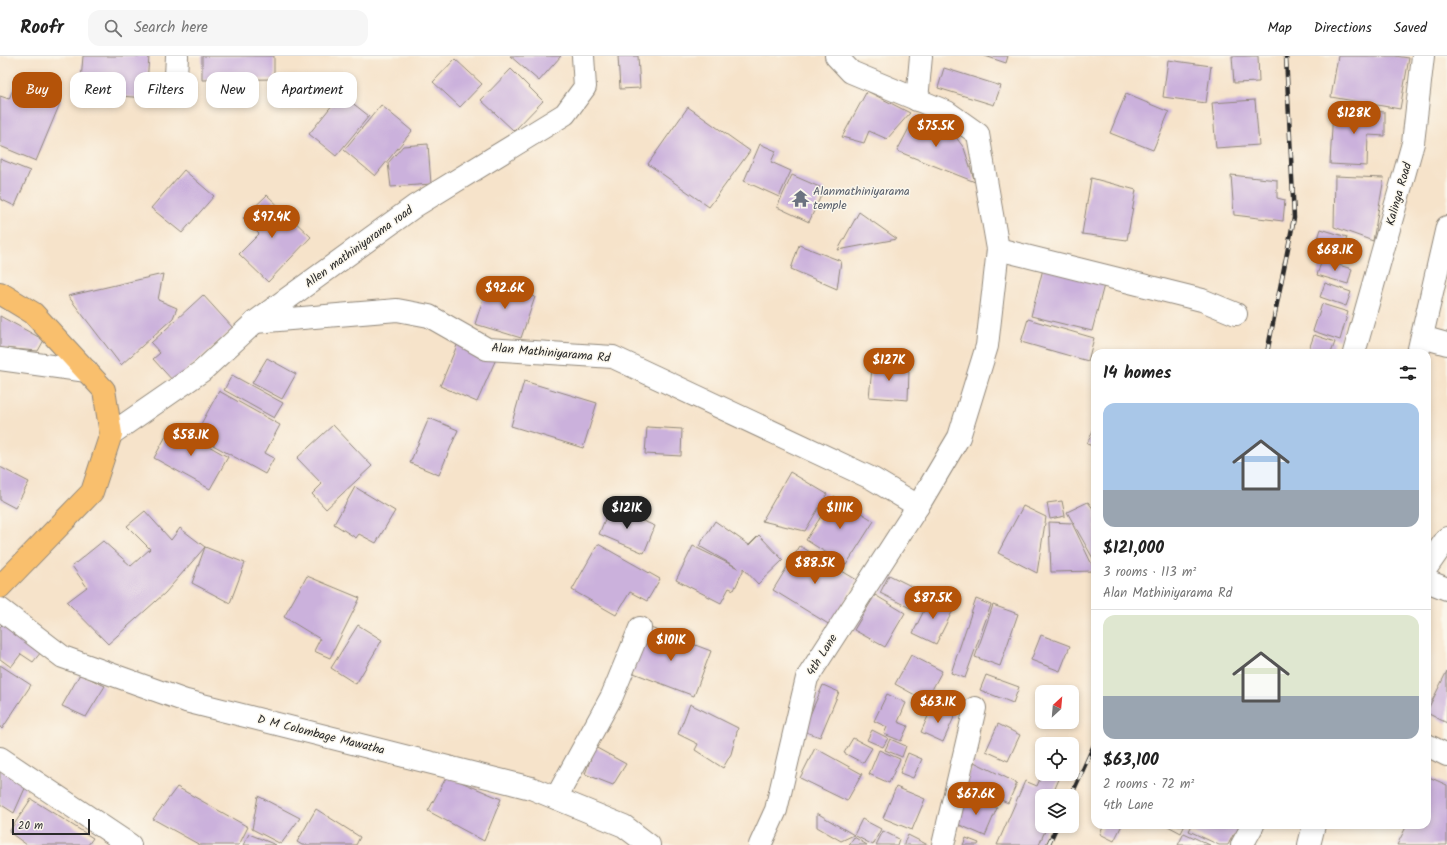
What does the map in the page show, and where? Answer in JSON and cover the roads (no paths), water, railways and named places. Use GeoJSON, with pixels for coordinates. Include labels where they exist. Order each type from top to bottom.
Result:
{"type":"FeatureCollection","features":[{"type":"Feature","properties":{"kind":"main road"},"geometry":{"type":"LineString","coordinates":[[0,293],[32,313],[104,390],[111,434],[92,492],[0,587]]}},
{"type":"Feature","properties":{"kind":"street"},"geometry":{"type":"LineString","coordinates":[[176,72],[177,56]]}},
{"type":"Feature","properties":{"kind":"street","name":"Allen mathiniyarama road"},"geometry":{"type":"LineString","coordinates":[[111,434],[202,371],[255,322],[415,206],[565,114],[585,87],[583,56]]}},
{"type":"Feature","properties":{"kind":"street","name":"4th Lane"},"geometry":{"type":"LineString","coordinates":[[760,845],[776,810],[807,678],[918,506],[959,437],[987,346],[998,249],[978,134],[947,112],[851,72],[836,56]]}},
{"type":"Feature","properties":{"kind":"street"},"geometry":{"type":"LineString","coordinates":[[917,100],[921,56]]}},
{"type":"Feature","properties":{"kind":"street","name":"Kalinga Road"},"geometry":{"type":"LineString","coordinates":[[1355,349],[1414,143],[1423,56]]}},
{"type":"Feature","properties":{"kind":"street"},"geometry":{"type":"LineString","coordinates":[[1447,227],[1420,345],[1447,344]]}},
{"type":"Feature","properties":{"kind":"street"},"geometry":{"type":"LineString","coordinates":[[998,249],[1202,300],[1236,314]]}},
{"type":"Feature","properties":{"kind":"street","name":"Alan Mathiniyarama Rd"},"geometry":{"type":"LineString","coordinates":[[255,322],[396,310],[429,316],[487,349],[613,357],[873,479],[918,506]]}},
{"type":"Feature","properties":{"kind":"street"},"geometry":{"type":"LineString","coordinates":[[0,359],[87,371]]}},
{"type":"Feature","properties":{"kind":"street"},"geometry":{"type":"LineString","coordinates":[[1431,561],[1447,538]]}},
{"type":"Feature","properties":{"kind":"street"},"geometry":{"type":"LineString","coordinates":[[1431,583],[1447,589]]}},
{"type":"Feature","properties":{"kind":"street","name":"D M Colombage Mawatha"},"geometry":{"type":"LineString","coordinates":[[0,609],[63,657],[186,701],[531,788],[624,826],[649,845]]}},
{"type":"Feature","properties":{"kind":"street"},"geometry":{"type":"LineString","coordinates":[[556,798],[612,696],[640,628]]}},
{"type":"Feature","properties":{"kind":"street"},"geometry":{"type":"LineString","coordinates":[[943,845],[975,708]]}},
{"type":"Feature","properties":{"kind":"street"},"geometry":{"type":"LineString","coordinates":[[1431,747],[1447,755]]}},
{"type":"Feature","properties":{"kind":"street"},"geometry":{"type":"LineString","coordinates":[[0,758],[130,845]]}},
{"type":"Feature","properties":{"kind":"street"},"geometry":{"type":"LineString","coordinates":[[1242,845],[1251,829]]}},
{"type":"Feature","properties":{"kind":"street"},"geometry":{"type":"LineString","coordinates":[[1309,845],[1313,829]]}},
{"type":"Feature","properties":{"kind":"railway"},"geometry":{"type":"LineString","coordinates":[[1268,349],[1294,218],[1286,56]]}},
{"type":"Feature","properties":{"kind":"railway"},"geometry":{"type":"LineString","coordinates":[[1074,789],[1091,752]]}},
{"type":"Feature","properties":{"kind":"railway"},"geometry":{"type":"LineString","coordinates":[[1048,845],[1054,833]]}},
{"type":"Feature","properties":{"kind":"place","name":"Alanmathiniyarama temple"},"geometry":{"type":"Point","coordinates":[800,198]}}]}
